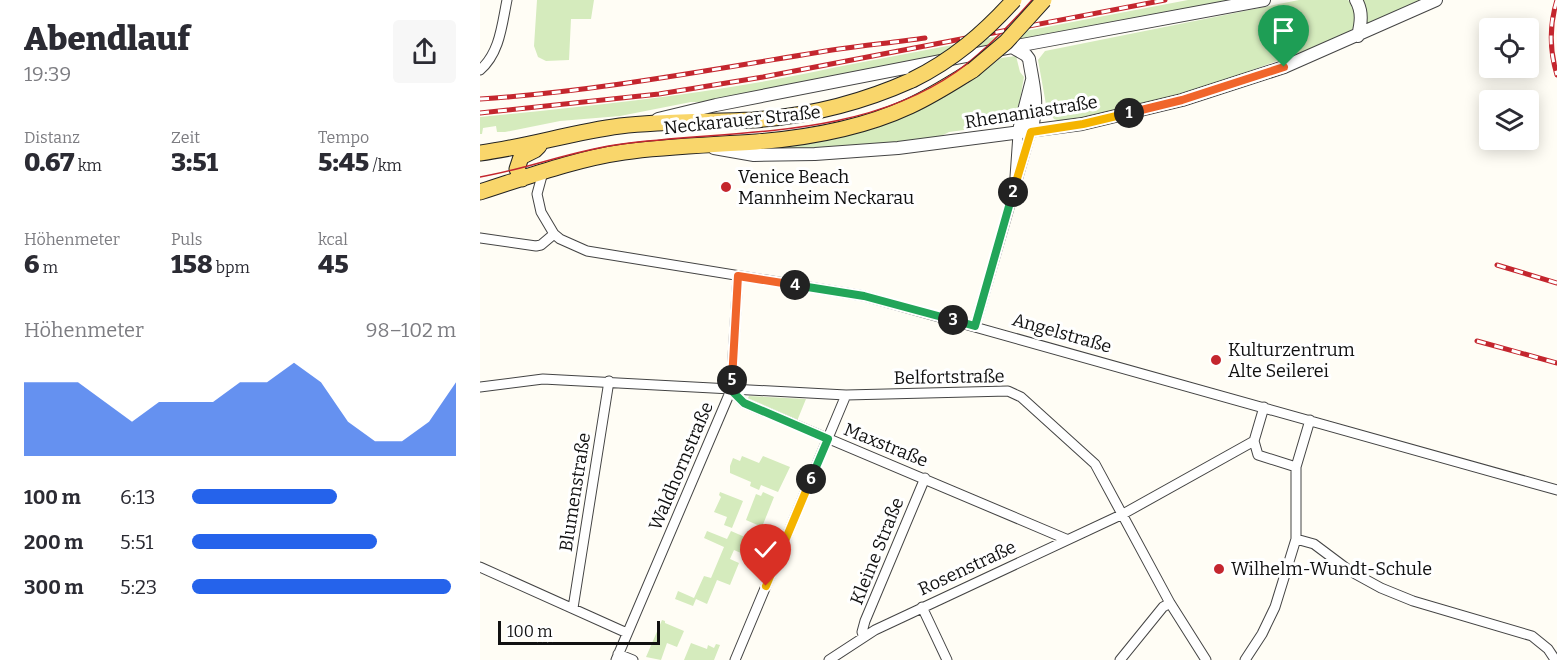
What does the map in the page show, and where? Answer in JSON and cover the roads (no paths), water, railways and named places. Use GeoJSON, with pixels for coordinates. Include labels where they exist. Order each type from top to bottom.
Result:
{"type":"FeatureCollection","features":[{"type":"Feature","properties":{"kind":"main road","name":"Neckarauer Straße"},"geometry":{"type":"LineString","coordinates":[[480,153],[570,134],[639,125],[755,119],[814,112],[857,102],[912,80],[961,51],[982,34],[1014,0]]}},
{"type":"Feature","properties":{"kind":"main road","name":"Neckarauer Straße"},"geometry":{"type":"LineString","coordinates":[[480,192],[594,157],[626,152],[759,142],[852,126],[909,106],[973,70],[1006,42],[1044,0]]}},
{"type":"Feature","properties":{"kind":"main road"},"geometry":{"type":"LineString","coordinates":[[522,178],[517,169],[521,157],[535,150],[544,141]]}},
{"type":"Feature","properties":{"kind":"street"},"geometry":{"type":"LineString","coordinates":[[480,70],[492,56],[499,39],[507,0]]}},
{"type":"Feature","properties":{"kind":"street"},"geometry":{"type":"LineString","coordinates":[[639,125],[716,105],[1264,0]]}},
{"type":"Feature","properties":{"kind":"street"},"geometry":{"type":"LineString","coordinates":[[1356,0],[1360,6],[1361,20],[1358,36]]}},
{"type":"Feature","properties":{"kind":"street","name":"Rhenaniastraße"},"geometry":{"type":"LineString","coordinates":[[698,146],[754,155],[815,154],[898,148],[1083,124],[1182,100],[1284,67],[1436,0]]}},
{"type":"Feature","properties":{"kind":"street"},"geometry":{"type":"LineString","coordinates":[[1029,59],[1043,42]]}},
{"type":"Feature","properties":{"kind":"street"},"geometry":{"type":"LineString","coordinates":[[975,326],[1036,112],[1036,94],[1029,59],[1012,47]]}},
{"type":"Feature","properties":{"kind":"street"},"geometry":{"type":"LineString","coordinates":[[1015,184],[1018,134],[1032,79]]}},
{"type":"Feature","properties":{"kind":"street"},"geometry":{"type":"LineString","coordinates":[[480,238],[536,246],[541,245],[554,234],[541,212],[537,194],[543,172]]}},
{"type":"Feature","properties":{"kind":"street","name":"Angelstraße"},"geometry":{"type":"LineString","coordinates":[[554,234],[567,244],[587,251],[864,296],[1264,406],[1557,490]]}},
{"type":"Feature","properties":{"kind":"street","name":"Waldhornstraße"},"geometry":{"type":"LineString","coordinates":[[617,657],[731,390],[738,276]]}},
{"type":"Feature","properties":{"kind":"street"},"geometry":{"type":"LineString","coordinates":[[480,387],[543,379],[609,381],[731,390]]}},
{"type":"Feature","properties":{"kind":"street","name":"Blumenstraße"},"geometry":{"type":"LineString","coordinates":[[573,608],[609,381]]}},
{"type":"Feature","properties":{"kind":"street","name":"Belfortstraße"},"geometry":{"type":"LineString","coordinates":[[731,390],[846,395],[925,394],[1002,389],[1021,397],[1095,464],[1170,603],[1206,660]]}},
{"type":"Feature","properties":{"kind":"street","name":"Maxstraße"},"geometry":{"type":"LineString","coordinates":[[731,390],[744,403],[1066,539]]}},
{"type":"Feature","properties":{"kind":"street"},"geometry":{"type":"LineString","coordinates":[[735,660],[846,395]]}},
{"type":"Feature","properties":{"kind":"street"},"geometry":{"type":"LineString","coordinates":[[1264,406],[1254,441],[1258,455],[1296,467]]}},
{"type":"Feature","properties":{"kind":"street"},"geometry":{"type":"LineString","coordinates":[[1245,660],[1262,634],[1275,607],[1296,539],[1296,467],[1310,420]]}},
{"type":"Feature","properties":{"kind":"street","name":"Rosenstraße"},"geometry":{"type":"LineString","coordinates":[[829,660],[864,637],[922,607],[1123,514],[1254,441]]}},
{"type":"Feature","properties":{"kind":"street","name":"Kleine Straße"},"geometry":{"type":"LineString","coordinates":[[864,637],[862,632],[866,621],[925,478]]}},
{"type":"Feature","properties":{"kind":"street"},"geometry":{"type":"LineString","coordinates":[[1296,539],[1314,544],[1350,571],[1381,588],[1413,601],[1532,636],[1555,658]]}},
{"type":"Feature","properties":{"kind":"street"},"geometry":{"type":"LineString","coordinates":[[480,567],[627,633]]}},
{"type":"Feature","properties":{"kind":"street"},"geometry":{"type":"LineString","coordinates":[[1120,660],[1163,607],[1170,603]]}},
{"type":"Feature","properties":{"kind":"street"},"geometry":{"type":"LineString","coordinates":[[922,607],[947,660]]}},
{"type":"Feature","properties":{"kind":"street"},"geometry":{"type":"LineString","coordinates":[[617,657],[633,660]]}},
{"type":"Feature","properties":{"kind":"tram line"},"geometry":{"type":"LineString","coordinates":[[480,177],[604,147],[664,139],[794,128],[837,121],[878,110],[918,94],[956,72],[996,38],[1032,0]]}},
{"type":"Feature","properties":{"kind":"railway"},"geometry":{"type":"LineString","coordinates":[[480,113],[659,94],[763,77],[1165,0]]}},
{"type":"Feature","properties":{"kind":"railway"},"geometry":{"type":"LineString","coordinates":[[1557,0],[1552,19],[1551,38],[1552,56],[1557,75]]}},
{"type":"Feature","properties":{"kind":"railway"},"geometry":{"type":"LineString","coordinates":[[480,99],[616,85],[839,49],[925,38]]}},
{"type":"Feature","properties":{"kind":"railway"},"geometry":{"type":"LineString","coordinates":[[1497,265],[1557,283]]}},
{"type":"Feature","properties":{"kind":"railway"},"geometry":{"type":"LineString","coordinates":[[1477,341],[1557,363]]}},
{"type":"Feature","properties":{"kind":"place","name":"Venice Beach Mannheim Neckarau"},"geometry":{"type":"Point","coordinates":[726,187]}},
{"type":"Feature","properties":{"kind":"place","name":"Kulturzentrum Alte Seilerei"},"geometry":{"type":"Point","coordinates":[1216,360]}},
{"type":"Feature","properties":{"kind":"place","name":"Wilhelm-Wundt-Schule"},"geometry":{"type":"Point","coordinates":[1219,569]}}]}
